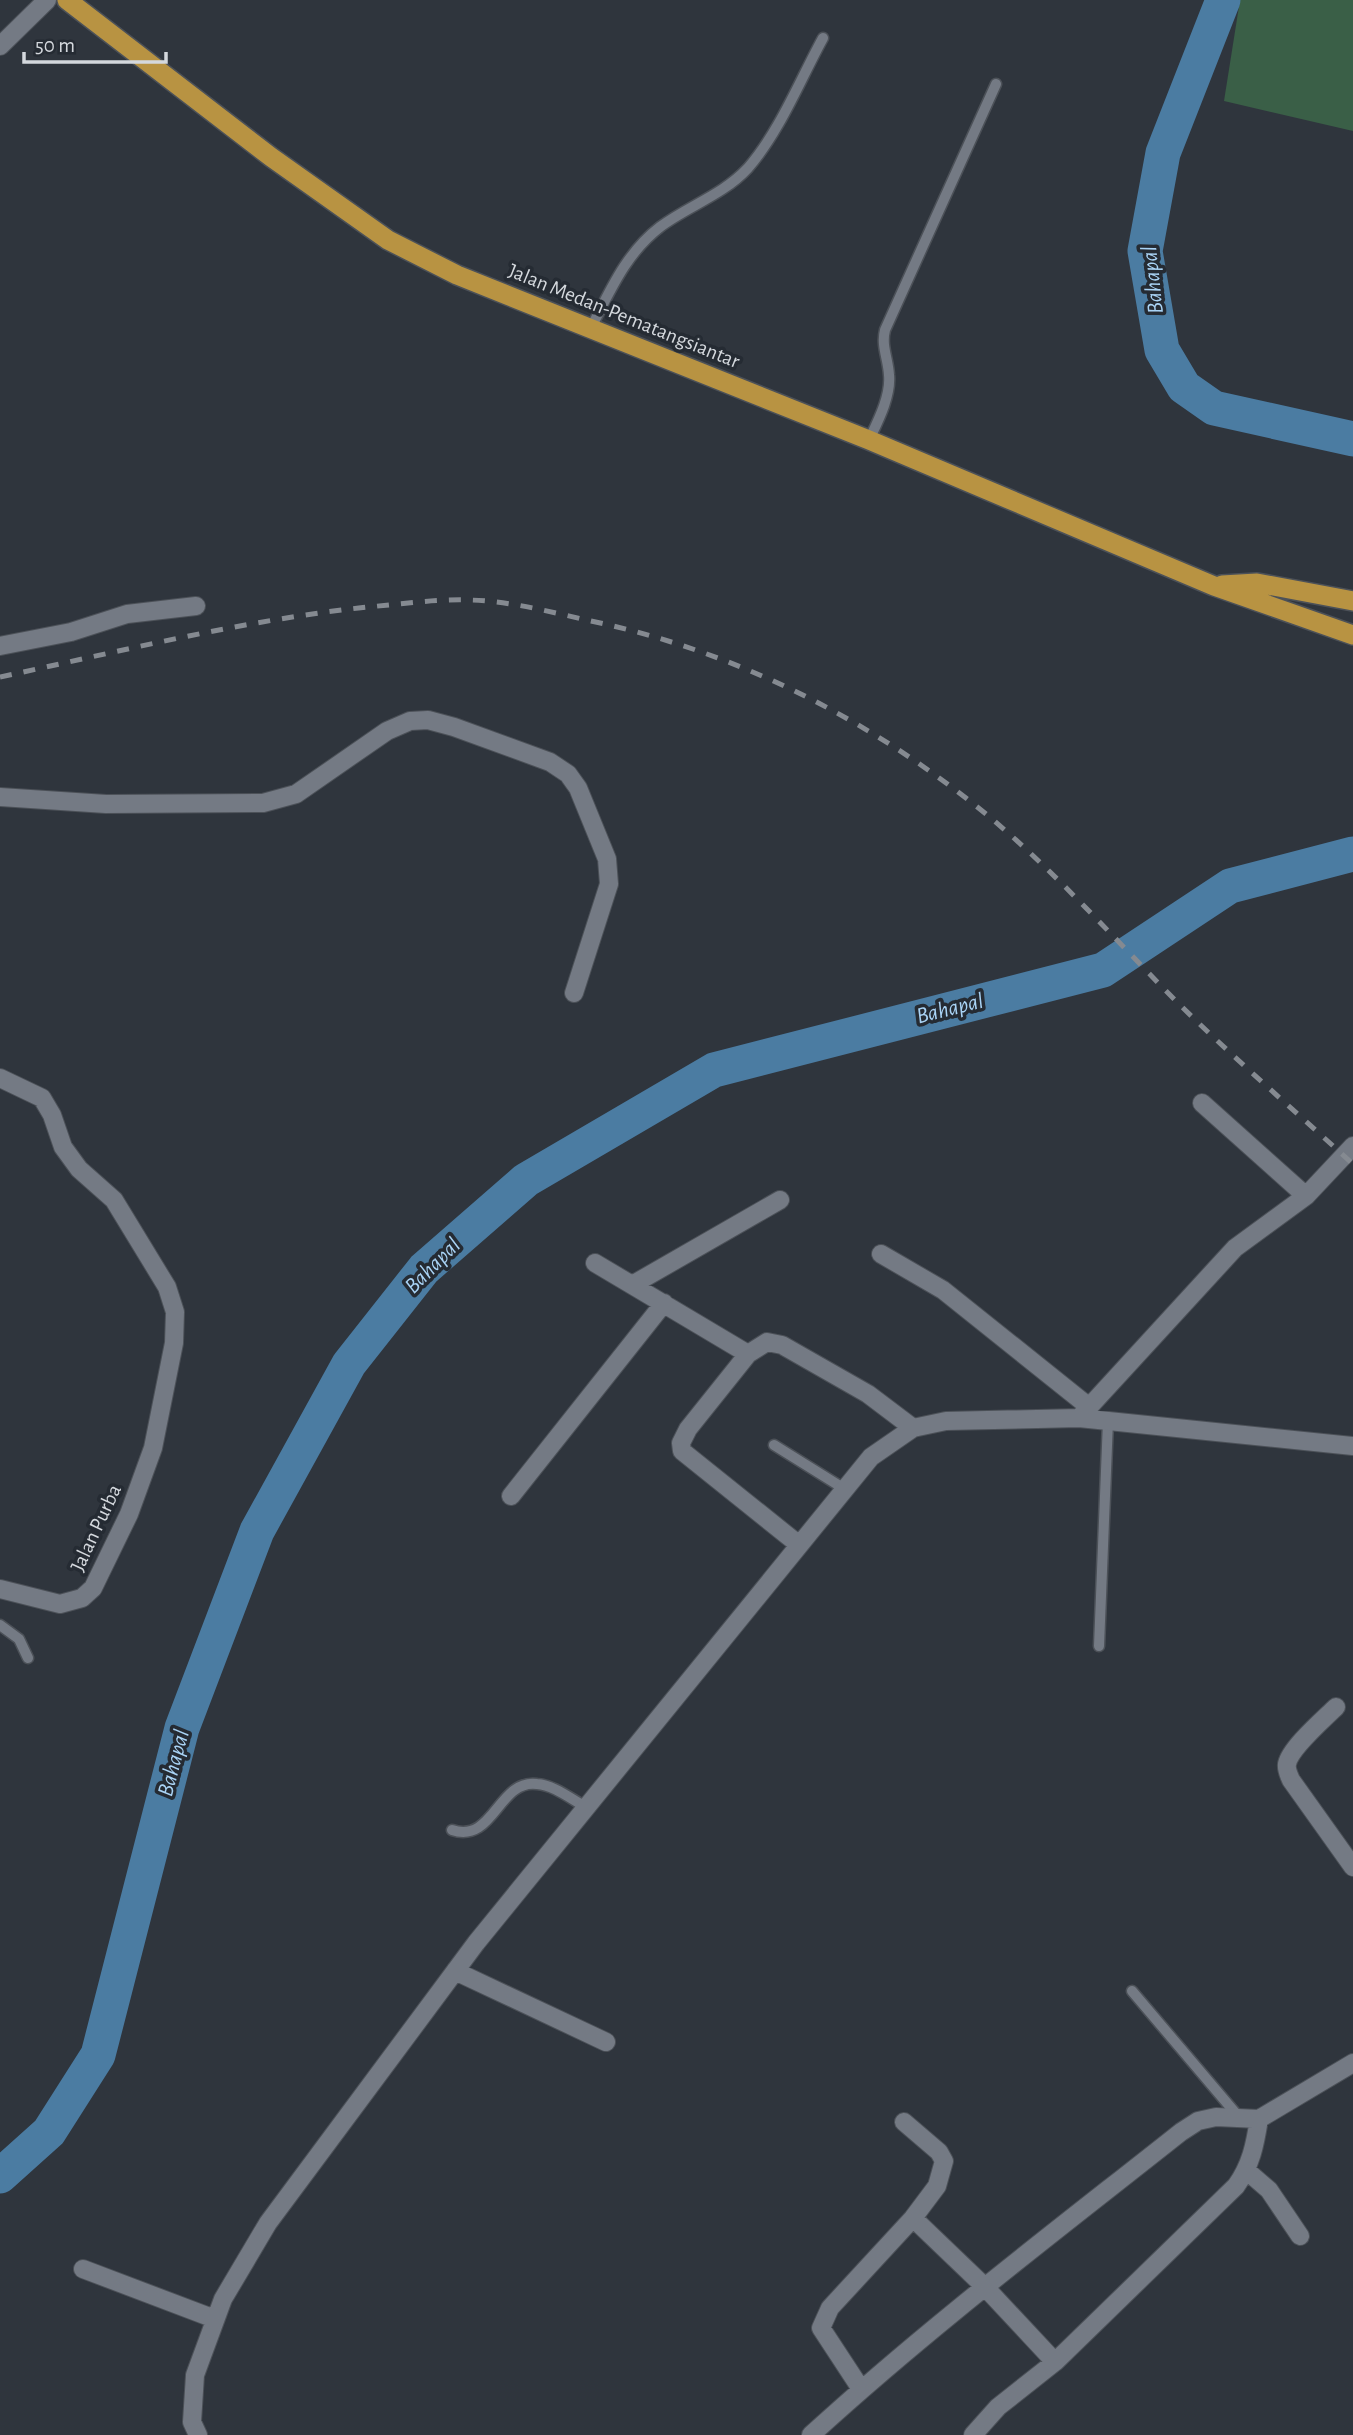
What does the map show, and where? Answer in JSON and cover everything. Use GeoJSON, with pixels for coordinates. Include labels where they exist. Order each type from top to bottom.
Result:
{"type":"FeatureCollection","features":[{"type":"Feature","properties":{"kind":"highway","name":"Jalan Medan-Pematangsiantar"},"geometry":{"type":"LineString","coordinates":[[67,0],[271,157],[387,240],[457,275],[869,440],[1214,586],[1353,635]]}},
{"type":"Feature","properties":{"kind":"highway"},"geometry":{"type":"LineString","coordinates":[[1214,586],[1258,583],[1353,601]]}},
{"type":"Feature","properties":{"kind":"street"},"geometry":{"type":"LineString","coordinates":[[0,46],[47,0]]}},
{"type":"Feature","properties":{"kind":"street"},"geometry":{"type":"LineString","coordinates":[[0,646],[71,632],[127,614],[196,606]]}},
{"type":"Feature","properties":{"kind":"street"},"geometry":{"type":"LineString","coordinates":[[0,797],[106,804],[263,803],[296,794],[387,731],[410,721],[428,720],[454,727],[550,762],[568,774],[578,788],[607,859],[609,884],[574,993]]}},
{"type":"Feature","properties":{"kind":"street","name":"Jalan Purba"},"geometry":{"type":"LineString","coordinates":[[0,1078],[42,1098],[52,1115],[63,1147],[79,1169],[114,1200],[167,1287],[175,1312],[174,1343],[153,1448],[143,1480],[93,1588],[82,1598],[60,1604],[0,1589]]}},
{"type":"Feature","properties":{"kind":"street"},"geometry":{"type":"LineString","coordinates":[[1202,1103],[1307,1196]]}},
{"type":"Feature","properties":{"kind":"street"},"geometry":{"type":"LineString","coordinates":[[198,2435],[192,2423],[195,2375],[215,2319],[236,2272],[268,2223],[455,1970],[843,1488],[871,1457],[914,1428],[946,1420],[1083,1412],[1235,1248],[1307,1196],[1353,1146]]}},
{"type":"Feature","properties":{"kind":"street"},"geometry":{"type":"LineString","coordinates":[[632,1285],[780,1200]]}},
{"type":"Feature","properties":{"kind":"street"},"geometry":{"type":"LineString","coordinates":[[881,1254],[943,1290],[1083,1412],[1108,1421],[1353,1446]]}},
{"type":"Feature","properties":{"kind":"street"},"geometry":{"type":"LineString","coordinates":[[595,1263],[748,1354]]}},
{"type":"Feature","properties":{"kind":"street"},"geometry":{"type":"LineString","coordinates":[[511,1496],[664,1303]]}},
{"type":"Feature","properties":{"kind":"street"},"geometry":{"type":"LineString","coordinates":[[798,1544],[682,1451],[681,1443],[688,1429],[748,1354],[767,1342],[782,1345],[868,1394],[914,1428]]}},
{"type":"Feature","properties":{"kind":"street"},"geometry":{"type":"LineString","coordinates":[[1336,1707],[1293,1752],[1287,1762],[1287,1770],[1291,1780],[1353,1867]]}},
{"type":"Feature","properties":{"kind":"street"},"geometry":{"type":"LineString","coordinates":[[455,1970],[606,2042]]}},
{"type":"Feature","properties":{"kind":"street"},"geometry":{"type":"LineString","coordinates":[[811,2435],[861,2389],[985,2287],[1181,2132],[1198,2121],[1238,2116],[1259,2119],[1353,2063]]}},
{"type":"Feature","properties":{"kind":"street"},"geometry":{"type":"LineString","coordinates":[[973,2435],[998,2407],[1055,2362],[1236,2186],[1247,2171],[1255,2149],[1259,2119]]}},
{"type":"Feature","properties":{"kind":"street"},"geometry":{"type":"LineString","coordinates":[[861,2389],[825,2338],[821,2328],[823,2318],[937,2186],[944,2161],[939,2152],[904,2122]]}},
{"type":"Feature","properties":{"kind":"street"},"geometry":{"type":"LineString","coordinates":[[1247,2171],[1269,2190],[1300,2236]]}},
{"type":"Feature","properties":{"kind":"street"},"geometry":{"type":"LineString","coordinates":[[913,2217],[985,2287],[1055,2362]]}},
{"type":"Feature","properties":{"kind":"street"},"geometry":{"type":"LineString","coordinates":[[83,2269],[215,2319]]}},
{"type":"Feature","properties":{"kind":"lane"},"geometry":{"type":"LineString","coordinates":[[591,328],[615,279],[633,252],[660,227],[715,195],[747,168],[767,141],[823,38]]}},
{"type":"Feature","properties":{"kind":"lane"},"geometry":{"type":"LineString","coordinates":[[869,440],[888,391],[890,375],[882,341],[885,330],[996,84]]}},
{"type":"Feature","properties":{"kind":"lane"},"geometry":{"type":"LineString","coordinates":[[1099,1646],[1108,1421]]}},
{"type":"Feature","properties":{"kind":"lane"},"geometry":{"type":"LineString","coordinates":[[774,1445],[843,1488]]}},
{"type":"Feature","properties":{"kind":"lane"},"geometry":{"type":"LineString","coordinates":[[0,1625],[19,1639],[28,1658]]}},
{"type":"Feature","properties":{"kind":"lane"},"geometry":{"type":"LineString","coordinates":[[452,1830],[467,1833],[477,1829],[515,1788],[526,1783],[551,1788],[586,1807]]}},
{"type":"Feature","properties":{"kind":"lane"},"geometry":{"type":"LineString","coordinates":[[1132,1991],[1238,2116]]}},
{"type":"Feature","properties":{"kind":"green space"},"geometry":{"type":"Polygon","coordinates":[[[1240,0],[1353,0],[1353,131],[1224,101],[1240,0]]]}},
{"type":"Feature","properties":{"kind":"waterway","name":"Bahapal"},"geometry":{"type":"LineString","coordinates":[[1223,0],[1163,153],[1145,251],[1162,350],[1184,387],[1214,408],[1353,439]]}},
{"type":"Feature","properties":{"kind":"waterway","name":"Bahapal"},"geometry":{"type":"LineString","coordinates":[[0,2176],[49,2132],[98,2055],[182,1728],[257,1531],[349,1364],[424,1269],[526,1180],[714,1070],[1103,970],[1230,886],[1353,854]]}},
{"type":"Feature","properties":{"kind":"railway"},"geometry":{"type":"LineString","coordinates":[[0,677],[275,620],[444,600],[500,602],[645,634],[699,651],[750,671],[849,720],[942,780],[986,814],[1061,883],[1202,1026],[1353,1164]]}}]}
